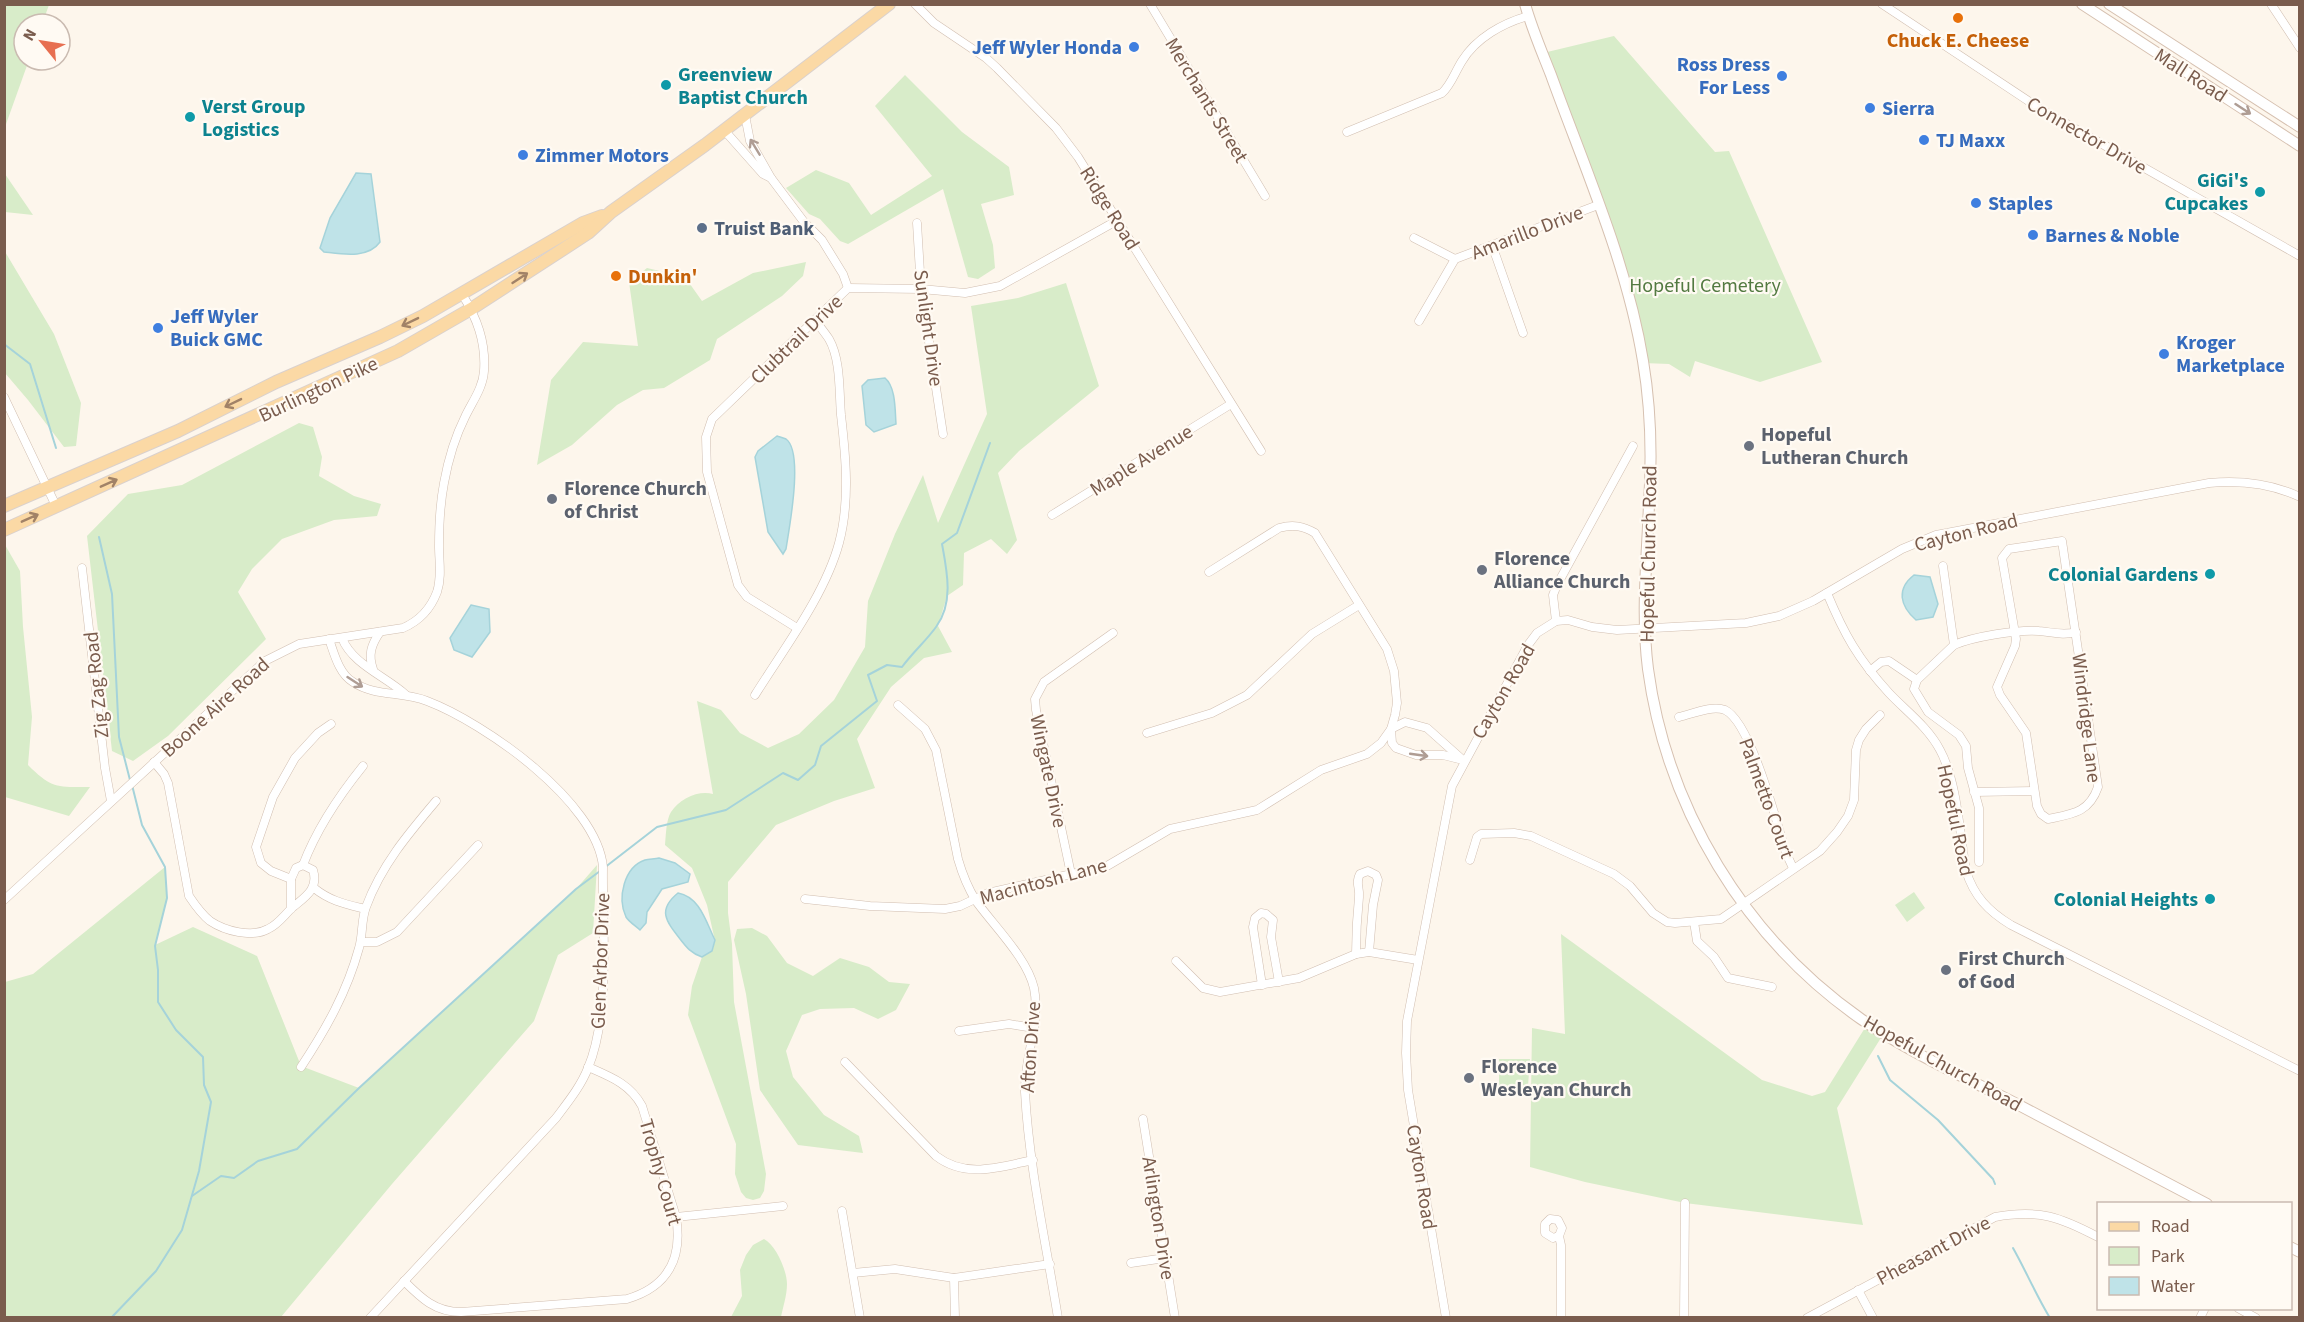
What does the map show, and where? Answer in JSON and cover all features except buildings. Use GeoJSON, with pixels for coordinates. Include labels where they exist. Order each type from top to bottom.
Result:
{"type":"FeatureCollection","features":[{"type":"Feature","properties":{"kind":"main road","name":"Burlington Pike"},"geometry":{"type":"LineString","coordinates":[[4,530],[398,351],[471,309],[588,233],[611,212],[745,115],[889,4]]}},
{"type":"Feature","properties":{"kind":"main road","name":"Mall Road"},"geometry":{"type":"LineString","coordinates":[[2082,4],[2098,9],[2106,20],[2300,146]]}},
{"type":"Feature","properties":{"kind":"main road","name":"Mall Road"},"geometry":{"type":"LineString","coordinates":[[2114,6],[2300,127]]}},
{"type":"Feature","properties":{"kind":"main road","name":"Hopeful Church Road"},"geometry":{"type":"LineString","coordinates":[[1526,10],[1622,273],[1643,363],[1650,458],[1644,585],[1645,628],[1654,704],[1673,772],[1705,844],[1743,904],[1801,969],[1862,1019],[1915,1051],[2204,1202]]}},
{"type":"Feature","properties":{"kind":"main road","name":"Burlington Pike"},"geometry":{"type":"LineString","coordinates":[[4,506],[178,431],[276,382],[380,337],[462,294],[583,224],[611,212]]}},
{"type":"Feature","properties":{"kind":"street","name":"Ridge Road"},"geometry":{"type":"LineString","coordinates":[[915,4],[947,33],[986,58],[1056,128],[1078,157],[1118,220],[1261,451]]}},
{"type":"Feature","properties":{"kind":"street","name":"Merchants Street"},"geometry":{"type":"LineString","coordinates":[[1150,4],[1265,196]]}},
{"type":"Feature","properties":{"kind":"street","name":"Connector Drive"},"geometry":{"type":"LineString","coordinates":[[1881,4],[2042,110],[2300,256]]}},
{"type":"Feature","properties":{"kind":"street"},"geometry":{"type":"LineString","coordinates":[[2271,4],[2300,48]]}},
{"type":"Feature","properties":{"kind":"street"},"geometry":{"type":"LineString","coordinates":[[2106,20],[2114,6]]}},
{"type":"Feature","properties":{"kind":"street"},"geometry":{"type":"LineString","coordinates":[[1347,132],[1442,93],[1448,88],[1464,58],[1474,45],[1526,10]]}},
{"type":"Feature","properties":{"kind":"street"},"geometry":{"type":"LineString","coordinates":[[745,115],[750,141],[771,178],[804,222],[822,240],[843,274],[848,288]]}},
{"type":"Feature","properties":{"kind":"street"},"geometry":{"type":"LineString","coordinates":[[724,130],[763,174],[771,178]]}},
{"type":"Feature","properties":{"kind":"street","name":"Amarillo Drive"},"geometry":{"type":"LineString","coordinates":[[1419,321],[1455,259],[1598,205]]}},
{"type":"Feature","properties":{"kind":"street","name":"Clubtrail Drive"},"geometry":{"type":"LineString","coordinates":[[797,628],[747,597],[738,585],[707,472],[706,437],[712,419],[848,288],[921,289],[965,293],[1000,286],[1118,220]]}},
{"type":"Feature","properties":{"kind":"street","name":"Sunlight Drive"},"geometry":{"type":"LineString","coordinates":[[917,222],[921,289],[943,434]]}},
{"type":"Feature","properties":{"kind":"street"},"geometry":{"type":"LineString","coordinates":[[1414,238],[1455,259]]}},
{"type":"Feature","properties":{"kind":"street"},"geometry":{"type":"LineString","coordinates":[[1492,245],[1523,333]]}},
{"type":"Feature","properties":{"kind":"street","name":"Boone Aire Road"},"geometry":{"type":"LineString","coordinates":[[4,900],[265,661],[298,644],[380,632],[412,624],[432,602],[439,585],[440,510],[444,482],[453,447],[479,389],[484,370],[481,336],[471,309],[462,294]]}},
{"type":"Feature","properties":{"kind":"street"},"geometry":{"type":"LineString","coordinates":[[755,695],[797,628],[831,567],[839,542],[846,504],[845,453],[835,356],[830,340],[815,320]]}},
{"type":"Feature","properties":{"kind":"street"},"geometry":{"type":"LineString","coordinates":[[4,397],[56,506]]}},
{"type":"Feature","properties":{"kind":"street","name":"Maple Avenue"},"geometry":{"type":"LineString","coordinates":[[1052,516],[1231,404]]}},
{"type":"Feature","properties":{"kind":"street"},"geometry":{"type":"LineString","coordinates":[[1556,621],[1552,595],[1633,447]]}},
{"type":"Feature","properties":{"kind":"street","name":"Cayton Road"},"geometry":{"type":"LineString","coordinates":[[1446,1317],[1408,1090],[1407,1021],[1449,798],[1464,761],[1528,645],[1537,633],[1556,621],[1568,620],[1617,630],[1761,620],[1796,609],[1918,541],[1951,532],[2209,483],[2258,483],[2300,497]]}},
{"type":"Feature","properties":{"kind":"street"},"geometry":{"type":"LineString","coordinates":[[1209,572],[1279,528],[1291,525],[1316,533],[1388,649],[1394,671],[1397,703],[1391,729],[1392,743],[1406,752],[1423,756],[1449,756],[1464,761]]}},
{"type":"Feature","properties":{"kind":"street","name":"Windridge Lane"},"geometry":{"type":"LineString","coordinates":[[2062,541],[2076,632],[2098,787],[2095,796],[2077,813],[2048,819],[2041,814],[2037,806],[2026,733],[1997,687],[2015,646],[2015,633],[2002,558],[2009,549],[2062,541]]}},
{"type":"Feature","properties":{"kind":"street"},"geometry":{"type":"LineString","coordinates":[[1943,566],[1954,645]]}},
{"type":"Feature","properties":{"kind":"street","name":"Zig Zag Road"},"geometry":{"type":"LineString","coordinates":[[82,568],[105,768],[111,801]]}},
{"type":"Feature","properties":{"kind":"street","name":"Hopeful Road"},"geometry":{"type":"LineString","coordinates":[[1827,593],[1844,633],[1870,671],[1926,729],[1941,751],[1949,772],[1970,885],[1991,912],[2011,925],[2300,1071]]}},
{"type":"Feature","properties":{"kind":"street"},"geometry":{"type":"LineString","coordinates":[[1148,734],[1212,713],[1247,695],[1312,634],[1359,605]]}},
{"type":"Feature","properties":{"kind":"street","name":"Windridge Lane"},"geometry":{"type":"LineString","coordinates":[[1917,680],[1954,645],[1967,639],[2032,630],[2056,634],[2076,632]]}},
{"type":"Feature","properties":{"kind":"street"},"geometry":{"type":"LineString","coordinates":[[374,671],[370,661],[371,649],[380,632]]}},
{"type":"Feature","properties":{"kind":"street","name":"Wingate Drive"},"geometry":{"type":"LineString","coordinates":[[1071,874],[1035,699],[1044,682],[1113,633]]}},
{"type":"Feature","properties":{"kind":"street","name":"Glen Arbor Drive"},"geometry":{"type":"LineString","coordinates":[[342,638],[350,651],[405,694]]}},
{"type":"Feature","properties":{"kind":"street","name":"Glen Arbor Drive"},"geometry":{"type":"LineString","coordinates":[[329,639],[339,665],[351,681],[372,690],[405,694],[426,700],[464,718],[540,772],[568,798],[597,840],[603,867],[602,1002],[598,1034],[588,1067],[574,1094],[556,1118],[370,1317]]}},
{"type":"Feature","properties":{"kind":"street"},"geometry":{"type":"LineString","coordinates":[[1870,671],[1881,662],[1889,661],[1917,680],[1915,692],[1928,712],[1959,735],[1966,746],[1979,808],[1979,862]]}},
{"type":"Feature","properties":{"kind":"street","name":"Afton Drive"},"geometry":{"type":"LineString","coordinates":[[898,705],[916,719],[932,740],[958,859],[975,899],[1018,955],[1033,986],[1036,1005],[1025,1086],[1033,1160],[1058,1317]]}},
{"type":"Feature","properties":{"kind":"street","name":"Palmetto Court"},"geometry":{"type":"LineString","coordinates":[[1679,717],[1717,708],[1729,713],[1738,722],[1753,753],[1786,854],[1793,868]]}},
{"type":"Feature","properties":{"kind":"street","name":"Palmetto Court"},"geometry":{"type":"LineString","coordinates":[[1470,860],[1477,837],[1481,834],[1514,833],[1531,836],[1616,876],[1630,886],[1659,918],[1675,923],[1721,919],[1820,851],[1848,816],[1854,800],[1856,750],[1859,740],[1880,715]]}},
{"type":"Feature","properties":{"kind":"street"},"geometry":{"type":"LineString","coordinates":[[1391,729],[1404,722],[1426,728],[1464,761]]}},
{"type":"Feature","properties":{"kind":"street"},"geometry":{"type":"LineString","coordinates":[[291,879],[271,871],[261,862],[256,847],[273,797],[295,758],[318,733],[331,724]]}},
{"type":"Feature","properties":{"kind":"street","name":"Macintosh Lane"},"geometry":{"type":"LineString","coordinates":[[805,899],[870,906],[945,909],[960,906],[988,893],[1107,866],[1170,829],[1257,810],[1321,770],[1367,754],[1381,743],[1391,729]]}},
{"type":"Feature","properties":{"kind":"street"},"geometry":{"type":"LineString","coordinates":[[154,762],[168,783],[189,896],[199,911],[210,921],[225,928],[247,933],[266,931],[278,923],[314,888],[313,870],[303,865]]}},
{"type":"Feature","properties":{"kind":"street"},"geometry":{"type":"LineString","coordinates":[[291,909],[291,879],[296,868],[303,865],[317,833],[338,796],[363,766]]}},
{"type":"Feature","properties":{"kind":"street"},"geometry":{"type":"LineString","coordinates":[[1974,792],[2034,791]]}},
{"type":"Feature","properties":{"kind":"street"},"geometry":{"type":"LineString","coordinates":[[301,1066],[324,1032],[341,999],[361,942],[365,909],[396,848],[436,801]]}},
{"type":"Feature","properties":{"kind":"street"},"geometry":{"type":"LineString","coordinates":[[361,942],[377,942],[397,932],[478,846]]}},
{"type":"Feature","properties":{"kind":"street"},"geometry":{"type":"LineString","coordinates":[[1356,954],[1356,914],[1359,892],[1357,883],[1360,874],[1368,871],[1378,880],[1371,918],[1369,952]]}},
{"type":"Feature","properties":{"kind":"street"},"geometry":{"type":"LineString","coordinates":[[314,888],[332,900],[365,909]]}},
{"type":"Feature","properties":{"kind":"street"},"geometry":{"type":"LineString","coordinates":[[1262,985],[1253,927],[1255,918],[1261,913],[1273,920],[1271,937],[1279,982]]}},
{"type":"Feature","properties":{"kind":"street"},"geometry":{"type":"LineString","coordinates":[[1694,922],[1697,941],[1713,957],[1728,978],[1772,987]]}},
{"type":"Feature","properties":{"kind":"street"},"geometry":{"type":"LineString","coordinates":[[1176,961],[1196,982],[1212,992],[1279,982],[1317,972],[1334,962],[1356,954],[1369,952],[1418,960]]}},
{"type":"Feature","properties":{"kind":"street"},"geometry":{"type":"LineString","coordinates":[[959,1031],[1009,1024],[1034,1028]]}},
{"type":"Feature","properties":{"kind":"street"},"geometry":{"type":"LineString","coordinates":[[844,1062],[946,1163],[967,1170],[989,1169],[1033,1160]]}},
{"type":"Feature","properties":{"kind":"street","name":"Trophy Court"},"geometry":{"type":"LineString","coordinates":[[404,1281],[437,1309],[454,1312],[627,1299],[652,1287],[671,1268],[679,1244],[676,1217],[645,1114],[638,1099],[622,1082],[588,1067]]}},
{"type":"Feature","properties":{"kind":"street","name":"Arlington Drive"},"geometry":{"type":"LineString","coordinates":[[1143,1119],[1175,1317]]}},
{"type":"Feature","properties":{"kind":"street"},"geometry":{"type":"LineString","coordinates":[[1684,1317],[1685,1203]]}},
{"type":"Feature","properties":{"kind":"street"},"geometry":{"type":"LineString","coordinates":[[676,1217],[783,1206]]}},
{"type":"Feature","properties":{"kind":"street"},"geometry":{"type":"LineString","coordinates":[[842,1211],[860,1317]]}},
{"type":"Feature","properties":{"kind":"street","name":"Pheasant Drive"},"geometry":{"type":"LineString","coordinates":[[1807,1317],[1995,1217],[2022,1213],[2050,1215],[2097,1236]]}},
{"type":"Feature","properties":{"kind":"street"},"geometry":{"type":"LineString","coordinates":[[1559,1236],[1561,1317]]}},
{"type":"Feature","properties":{"kind":"street"},"geometry":{"type":"LineString","coordinates":[[1131,1263],[1165,1258]]}},
{"type":"Feature","properties":{"kind":"street"},"geometry":{"type":"LineString","coordinates":[[853,1273],[895,1269],[954,1278],[1050,1264]]}},
{"type":"Feature","properties":{"kind":"street"},"geometry":{"type":"LineString","coordinates":[[954,1278],[955,1317]]}},
{"type":"Feature","properties":{"kind":"street"},"geometry":{"type":"LineString","coordinates":[[1858,1290],[1873,1317]]}},
{"type":"Feature","properties":{"kind":"street"},"geometry":{"type":"LineString","coordinates":[[2242,1310],[2256,1317]]}},
{"type":"Feature","properties":{"kind":"green space"},"geometry":{"type":"Polygon","coordinates":[[[5,4],[49,5],[46,12],[12,12],[12,72],[25,72],[5,127],[5,4]]]}},
{"type":"Feature","properties":{"kind":"green space","name":"Hopeful Cemetery"},"geometry":{"type":"Polygon","coordinates":[[[1614,36],[1715,152],[1729,151],[1822,362],[1760,382],[1695,361],[1690,377],[1669,364],[1643,363],[1634,318],[1543,53],[1614,36]]]}},
{"type":"Feature","properties":{"kind":"green space"},"geometry":{"type":"Polygon","coordinates":[[[905,75],[962,132],[1009,167],[1014,195],[981,204],[993,245],[995,268],[978,279],[968,277],[943,189],[848,244],[840,241],[820,219],[809,214],[786,188],[816,170],[849,183],[871,215],[932,176],[875,106],[905,75]]]}},
{"type":"Feature","properties":{"kind":"green space"},"geometry":{"type":"Polygon","coordinates":[[[5,174],[33,215],[5,212],[5,174]]]}},
{"type":"Feature","properties":{"kind":"green space"},"geometry":{"type":"Polygon","coordinates":[[[4,250],[54,334],[81,403],[76,446],[64,447],[5,373],[4,250]]]}},
{"type":"Feature","properties":{"kind":"green space"},"geometry":{"type":"Polygon","coordinates":[[[806,262],[803,276],[782,296],[717,339],[710,360],[664,388],[643,390],[617,405],[572,445],[537,465],[551,380],[583,342],[638,346],[629,282],[647,268],[685,277],[702,301],[753,273],[806,262]]]}},
{"type":"Feature","properties":{"kind":"green space"},"geometry":{"type":"Polygon","coordinates":[[[1066,283],[1099,386],[1019,451],[998,473],[1017,540],[1007,554],[991,539],[964,553],[963,585],[947,596],[938,626],[952,652],[924,658],[891,687],[857,739],[875,788],[834,801],[776,825],[728,882],[734,1002],[766,1174],[764,1191],[760,1198],[753,1200],[746,1198],[741,1192],[735,1174],[736,1144],[688,1015],[692,986],[702,957],[712,951],[715,941],[707,905],[692,868],[665,845],[668,819],[675,807],[696,794],[713,794],[697,701],[721,710],[740,733],[768,748],[799,734],[834,700],[865,647],[868,601],[895,534],[923,475],[938,523],[987,414],[971,306],[1018,298],[1066,283]]]}},
{"type":"Feature","properties":{"kind":"green space"},"geometry":{"type":"Polygon","coordinates":[[[299,423],[313,427],[322,457],[319,476],[354,496],[381,504],[377,516],[334,520],[282,539],[252,569],[238,592],[266,639],[168,736],[133,761],[112,751],[87,536],[128,494],[182,485],[299,423]]]}},
{"type":"Feature","properties":{"kind":"green space"},"geometry":{"type":"Polygon","coordinates":[[[4,543],[20,571],[32,717],[28,765],[49,783],[70,787],[90,787],[69,816],[5,797],[4,543]]]}},
{"type":"Feature","properties":{"kind":"green space"},"geometry":{"type":"Polygon","coordinates":[[[597,865],[593,933],[558,955],[534,1021],[392,1184],[281,1317],[5,1317],[5,982],[33,974],[165,867],[167,898],[155,945],[193,927],[257,956],[301,1066],[359,1088],[576,889],[597,865]]]}},
{"type":"Feature","properties":{"kind":"green space"},"geometry":{"type":"Polygon","coordinates":[[[1914,892],[1925,908],[1907,922],[1895,905],[1914,892]]]}},
{"type":"Feature","properties":{"kind":"green space"},"geometry":{"type":"Polygon","coordinates":[[[752,928],[767,936],[787,963],[813,976],[840,958],[869,967],[889,982],[910,984],[896,1010],[878,1019],[854,1008],[820,1009],[802,1015],[786,1051],[793,1077],[824,1115],[859,1136],[863,1153],[798,1145],[760,1090],[746,994],[734,940],[737,929],[752,928]]]}},
{"type":"Feature","properties":{"kind":"green space"},"geometry":{"type":"Polygon","coordinates":[[[1561,934],[1762,1080],[1812,1096],[1825,1092],[1868,1023],[1884,1033],[1837,1108],[1863,1225],[1685,1203],[1585,1182],[1530,1167],[1532,1028],[1565,1034],[1561,934]]]}},
{"type":"Feature","properties":{"kind":"green space"},"geometry":{"type":"Polygon","coordinates":[[[1499,1059],[1530,1059],[1528,1086],[1519,1086],[1518,1096],[1499,1097],[1499,1059]]]}},
{"type":"Feature","properties":{"kind":"green space"},"geometry":{"type":"Polygon","coordinates":[[[764,1239],[777,1252],[787,1279],[781,1317],[731,1317],[742,1296],[740,1270],[746,1255],[753,1245],[764,1239]]]}},
{"type":"Feature","properties":{"kind":"water"},"geometry":{"type":"Polygon","coordinates":[[[356,173],[371,174],[380,242],[369,251],[362,253],[324,252],[320,248],[330,218],[356,173]]]}},
{"type":"Feature","properties":{"kind":"water"},"geometry":{"type":"Polygon","coordinates":[[[885,378],[893,393],[896,424],[874,432],[866,425],[862,386],[868,380],[885,378]]]}},
{"type":"Feature","properties":{"kind":"water"},"geometry":{"type":"Polygon","coordinates":[[[777,436],[786,439],[791,447],[795,474],[786,549],[783,554],[768,532],[755,457],[758,451],[777,436]]]}},
{"type":"Feature","properties":{"kind":"water"},"geometry":{"type":"Polygon","coordinates":[[[1914,575],[1930,577],[1938,604],[1933,617],[1916,620],[1906,609],[1902,598],[1904,586],[1914,575]]]}},
{"type":"Feature","properties":{"kind":"water"},"geometry":{"type":"Polygon","coordinates":[[[471,605],[489,609],[490,632],[472,657],[454,650],[450,638],[471,605]]]}},
{"type":"Feature","properties":{"kind":"water"},"geometry":{"type":"Polygon","coordinates":[[[659,858],[675,863],[690,874],[688,882],[662,889],[647,912],[646,923],[640,930],[627,919],[623,909],[624,884],[627,876],[638,864],[645,860],[659,858]]]}},
{"type":"Feature","properties":{"kind":"water"},"geometry":{"type":"Polygon","coordinates":[[[678,893],[686,895],[697,905],[715,940],[712,951],[702,957],[687,948],[675,933],[666,916],[667,905],[678,893]]]}},
{"type":"Feature","properties":{"kind":"waterway"},"geometry":{"type":"LineString","coordinates":[[4,344],[30,364],[56,448]]}},
{"type":"Feature","properties":{"kind":"waterway"},"geometry":{"type":"LineString","coordinates":[[604,868],[657,827],[726,810],[783,773],[798,780],[815,765],[821,746],[877,701],[868,675],[887,665],[902,667],[942,618],[948,587],[942,544],[957,533],[990,443]]}},
{"type":"Feature","properties":{"kind":"waterway"},"geometry":{"type":"LineString","coordinates":[[99,537],[112,594],[119,737],[130,780]]}},
{"type":"Feature","properties":{"kind":"waterway"},"geometry":{"type":"LineString","coordinates":[[111,1318],[156,1271],[182,1230],[199,1171],[211,1102],[204,1085],[203,1057],[176,1030],[158,1002],[155,946],[167,898],[165,867],[142,825],[132,785]]}},
{"type":"Feature","properties":{"kind":"waterway"},"geometry":{"type":"LineString","coordinates":[[192,1196],[221,1176],[234,1178],[258,1161],[297,1149],[359,1088],[576,889],[600,871]]}},
{"type":"Feature","properties":{"kind":"waterway"},"geometry":{"type":"LineString","coordinates":[[1878,1056],[1890,1080],[1938,1120],[1993,1179],[1995,1184]]}},
{"type":"Feature","properties":{"kind":"waterway"},"geometry":{"type":"LineString","coordinates":[[2013,1248],[2050,1318]]}},
{"type":"Feature","properties":{"kind":"place","name":"Chuck E. Cheese"},"geometry":{"type":"Point","coordinates":[1958,18]}},
{"type":"Feature","properties":{"kind":"place","name":"Jeff Wyler Honda"},"geometry":{"type":"Point","coordinates":[1134,47]}},
{"type":"Feature","properties":{"kind":"place","name":"Ross Dress For Less"},"geometry":{"type":"Point","coordinates":[1782,76]}},
{"type":"Feature","properties":{"kind":"place","name":"Greenview Baptist Church"},"geometry":{"type":"Point","coordinates":[666,85]}},
{"type":"Feature","properties":{"kind":"place","name":"Sierra"},"geometry":{"type":"Point","coordinates":[1870,108]}},
{"type":"Feature","properties":{"kind":"place","name":"Verst Group Logistics"},"geometry":{"type":"Point","coordinates":[190,117]}},
{"type":"Feature","properties":{"kind":"place","name":"TJ Maxx"},"geometry":{"type":"Point","coordinates":[1924,140]}},
{"type":"Feature","properties":{"kind":"place","name":"Zimmer Motors"},"geometry":{"type":"Point","coordinates":[523,155]}},
{"type":"Feature","properties":{"kind":"place","name":"GiGi's Cupcakes"},"geometry":{"type":"Point","coordinates":[2260,192]}},
{"type":"Feature","properties":{"kind":"place","name":"Staples"},"geometry":{"type":"Point","coordinates":[1976,203]}},
{"type":"Feature","properties":{"kind":"place","name":"Truist Bank"},"geometry":{"type":"Point","coordinates":[702,228]}},
{"type":"Feature","properties":{"kind":"place","name":"Barnes & Noble"},"geometry":{"type":"Point","coordinates":[2033,235]}},
{"type":"Feature","properties":{"kind":"place","name":"Dunkin'"},"geometry":{"type":"Point","coordinates":[616,276]}},
{"type":"Feature","properties":{"kind":"place","name":"Jeff Wyler Buick GMC"},"geometry":{"type":"Point","coordinates":[158,328]}},
{"type":"Feature","properties":{"kind":"place","name":"Kroger Marketplace"},"geometry":{"type":"Point","coordinates":[2164,354]}},
{"type":"Feature","properties":{"kind":"place","name":"Hopeful Lutheran Church"},"geometry":{"type":"Point","coordinates":[1749,446]}},
{"type":"Feature","properties":{"kind":"place","name":"Florence Church of Christ"},"geometry":{"type":"Point","coordinates":[552,499]}},
{"type":"Feature","properties":{"kind":"place","name":"Florence Alliance Church"},"geometry":{"type":"Point","coordinates":[1482,570]}},
{"type":"Feature","properties":{"kind":"place","name":"Colonial Gardens"},"geometry":{"type":"Point","coordinates":[2210,574]}},
{"type":"Feature","properties":{"kind":"place","name":"Colonial Heights"},"geometry":{"type":"Point","coordinates":[2210,899]}},
{"type":"Feature","properties":{"kind":"place","name":"First Church of God"},"geometry":{"type":"Point","coordinates":[1946,970]}},
{"type":"Feature","properties":{"kind":"place","name":"Florence Wesleyan Church"},"geometry":{"type":"Point","coordinates":[1469,1078]}}]}
